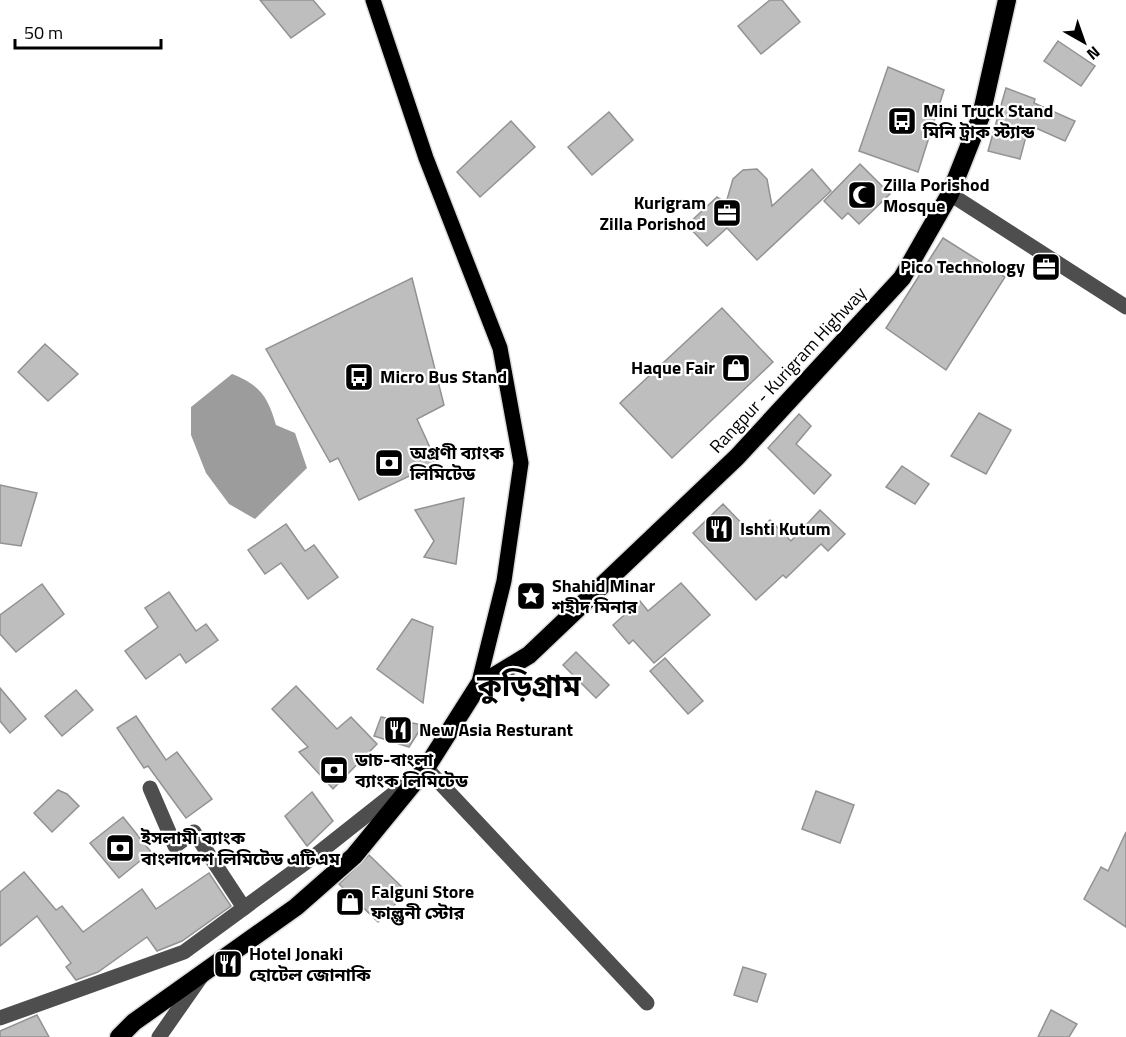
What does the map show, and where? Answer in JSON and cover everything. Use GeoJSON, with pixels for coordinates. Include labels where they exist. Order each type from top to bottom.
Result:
{"type":"FeatureCollection","features":[{"type":"Feature","properties":{"kind":"highway","name":"Rangpur - Kurigram Highway"},"geometry":{"type":"LineString","coordinates":[[478,686],[528,655],[737,457],[902,278],[950,194],[981,116],[1006,0]]}},
{"type":"Feature","properties":{"kind":"highway"},"geometry":{"type":"LineString","coordinates":[[119,1037],[134,1022],[296,907],[354,856],[426,768],[478,686]]}},
{"type":"Feature","properties":{"kind":"main road"},"geometry":{"type":"LineString","coordinates":[[373,0],[426,158],[500,348],[521,462],[504,581],[478,686]]}},
{"type":"Feature","properties":{"kind":"street"},"geometry":{"type":"LineString","coordinates":[[950,194],[1126,307]]}},
{"type":"Feature","properties":{"kind":"street"},"geometry":{"type":"LineString","coordinates":[[0,1018],[184,952],[426,768],[647,1003]]}},
{"type":"Feature","properties":{"kind":"street"},"geometry":{"type":"LineString","coordinates":[[150,788],[176,846],[194,832],[244,908]]}},
{"type":"Feature","properties":{"kind":"street"},"geometry":{"type":"LineString","coordinates":[[159,1037],[203,975]]}},
{"type":"Feature","properties":{"kind":"shaded area"},"geometry":{"type":"Polygon","coordinates":[[[232,374],[250,383],[262,393],[276,425],[295,433],[307,468],[255,519],[229,504],[206,473],[191,435],[191,407],[232,374]]]}},
{"type":"Feature","properties":{"kind":"building"},"geometry":{"type":"Polygon","coordinates":[[[260,0],[313,0],[325,14],[291,38],[260,0]]]}},
{"type":"Feature","properties":{"kind":"building"},"geometry":{"type":"Polygon","coordinates":[[[770,0],[782,0],[800,22],[761,54],[738,26],[770,0]]]}},
{"type":"Feature","properties":{"kind":"building"},"geometry":{"type":"Polygon","coordinates":[[[1058,41],[1095,66],[1081,86],[1044,61],[1058,41]]]}},
{"type":"Feature","properties":{"kind":"building","name":"Mini Truck Stand মিনি ট্রাক স্ট্যান্ড"},"geometry":{"type":"Polygon","coordinates":[[[888,67],[944,90],[918,172],[859,151],[888,67]]]}},
{"type":"Feature","properties":{"kind":"building"},"geometry":{"type":"Polygon","coordinates":[[[1006,88],[1035,99],[1034,103],[1075,121],[1065,141],[1029,125],[1020,159],[988,151],[1006,88]]]}},
{"type":"Feature","properties":{"kind":"building"},"geometry":{"type":"Polygon","coordinates":[[[609,112],[633,140],[592,175],[568,147],[609,112]]]}},
{"type":"Feature","properties":{"kind":"building"},"geometry":{"type":"Polygon","coordinates":[[[511,121],[535,147],[480,197],[457,172],[511,121]]]}},
{"type":"Feature","properties":{"kind":"building","name":"Zilla Porishod Mosque"},"geometry":{"type":"Polygon","coordinates":[[[860,164],[890,194],[859,224],[848,213],[842,219],[824,201],[860,164]]]}},
{"type":"Feature","properties":{"kind":"building","name":"Kurigram Zilla Porishod"},"geometry":{"type":"Polygon","coordinates":[[[757,169],[767,179],[772,206],[812,169],[831,191],[757,260],[727,228],[707,246],[687,225],[717,197],[726,203],[733,179],[743,170],[757,169]]]}},
{"type":"Feature","properties":{"kind":"building"},"geometry":{"type":"Polygon","coordinates":[[[943,238],[1005,277],[946,370],[886,328],[943,238]]]}},
{"type":"Feature","properties":{"kind":"building","name":"Micro Bus Stand"},"geometry":{"type":"Polygon","coordinates":[[[412,278],[444,405],[417,419],[437,463],[359,500],[338,458],[330,462],[266,349],[412,278]]]}},
{"type":"Feature","properties":{"kind":"building"},"geometry":{"type":"Polygon","coordinates":[[[722,308],[773,362],[672,458],[620,403],[722,308]]]}},
{"type":"Feature","properties":{"kind":"building"},"geometry":{"type":"Polygon","coordinates":[[[45,344],[78,374],[48,401],[18,372],[45,344]]]}},
{"type":"Feature","properties":{"kind":"building"},"geometry":{"type":"Polygon","coordinates":[[[979,413],[1011,430],[986,474],[951,456],[979,413]]]}},
{"type":"Feature","properties":{"kind":"building"},"geometry":{"type":"Polygon","coordinates":[[[799,414],[811,426],[796,444],[831,475],[814,494],[768,448],[799,414]]]}},
{"type":"Feature","properties":{"kind":"building"},"geometry":{"type":"Polygon","coordinates":[[[902,466],[929,484],[915,504],[886,487],[902,466]]]}},
{"type":"Feature","properties":{"kind":"building"},"geometry":{"type":"Polygon","coordinates":[[[0,485],[37,493],[21,546],[0,543],[0,485]]]}},
{"type":"Feature","properties":{"kind":"building"},"geometry":{"type":"Polygon","coordinates":[[[464,498],[456,564],[424,557],[434,541],[415,510],[464,498]]]}},
{"type":"Feature","properties":{"kind":"building"},"geometry":{"type":"Polygon","coordinates":[[[723,504],[753,535],[770,520],[791,541],[820,510],[845,534],[828,551],[821,544],[786,578],[783,575],[756,600],[693,533],[723,504]]]}},
{"type":"Feature","properties":{"kind":"building"},"geometry":{"type":"Polygon","coordinates":[[[286,524],[305,551],[314,545],[338,577],[308,599],[281,563],[265,574],[248,550],[286,524]]]}},
{"type":"Feature","properties":{"kind":"building"},"geometry":{"type":"Polygon","coordinates":[[[681,583],[710,615],[654,663],[633,640],[629,644],[613,625],[640,601],[648,611],[681,583]]]}},
{"type":"Feature","properties":{"kind":"building"},"geometry":{"type":"Polygon","coordinates":[[[42,584],[64,614],[16,652],[0,634],[0,615],[42,584]]]}},
{"type":"Feature","properties":{"kind":"building"},"geometry":{"type":"Polygon","coordinates":[[[169,592],[196,631],[206,624],[218,640],[186,663],[180,654],[146,679],[125,651],[158,627],[145,608],[169,592]]]}},
{"type":"Feature","properties":{"kind":"building"},"geometry":{"type":"Polygon","coordinates":[[[412,619],[433,627],[423,703],[377,669],[412,619]]]}},
{"type":"Feature","properties":{"kind":"building"},"geometry":{"type":"Polygon","coordinates":[[[576,652],[609,685],[596,698],[563,665],[576,652]]]}},
{"type":"Feature","properties":{"kind":"building"},"geometry":{"type":"Polygon","coordinates":[[[665,658],[703,701],[688,714],[650,671],[665,658]]]}},
{"type":"Feature","properties":{"kind":"building"},"geometry":{"type":"Polygon","coordinates":[[[296,686],[337,729],[351,717],[377,744],[333,789],[299,752],[308,747],[272,709],[296,686]]]}},
{"type":"Feature","properties":{"kind":"building"},"geometry":{"type":"Polygon","coordinates":[[[0,688],[26,719],[10,733],[0,721],[0,688]]]}},
{"type":"Feature","properties":{"kind":"building"},"geometry":{"type":"Polygon","coordinates":[[[76,690],[93,710],[62,736],[45,716],[76,690]]]}},
{"type":"Feature","properties":{"kind":"building"},"geometry":{"type":"Polygon","coordinates":[[[136,716],[166,760],[177,752],[212,799],[186,818],[148,766],[144,768],[117,728],[136,716]]]}},
{"type":"Feature","properties":{"kind":"building","name":"New Asia Resturant"},"geometry":{"type":"Polygon","coordinates":[[[381,717],[423,725],[409,747],[374,736],[381,717]]]}},
{"type":"Feature","properties":{"kind":"building"},"geometry":{"type":"Polygon","coordinates":[[[58,790],[67,794],[79,806],[52,832],[34,813],[58,790]]]}},
{"type":"Feature","properties":{"kind":"building"},"geometry":{"type":"Polygon","coordinates":[[[816,791],[854,805],[840,843],[802,829],[816,791]]]}},
{"type":"Feature","properties":{"kind":"building"},"geometry":{"type":"Polygon","coordinates":[[[312,792],[333,821],[307,846],[285,816],[312,792]]]}},
{"type":"Feature","properties":{"kind":"building","name":"ইসলামী ব্যাংক বাংলাদেশ লিমিটেড এটিএম"},"geometry":{"type":"Polygon","coordinates":[[[123,817],[151,852],[119,878],[90,843],[123,817]]]}},
{"type":"Feature","properties":{"kind":"building"},"geometry":{"type":"Polygon","coordinates":[[[1126,832],[1126,927],[1084,899],[1101,867],[1108,871],[1126,832]]]}},
{"type":"Feature","properties":{"kind":"building"},"geometry":{"type":"Polygon","coordinates":[[[369,855],[407,892],[378,922],[339,884],[369,855]]]}},
{"type":"Feature","properties":{"kind":"building"},"geometry":{"type":"Polygon","coordinates":[[[24,872],[56,910],[62,906],[83,932],[142,889],[156,909],[209,873],[231,906],[182,941],[157,951],[147,937],[98,972],[76,980],[66,967],[71,963],[37,916],[0,946],[0,892],[24,872]]]}},
{"type":"Feature","properties":{"kind":"building"},"geometry":{"type":"Polygon","coordinates":[[[743,967],[766,974],[757,1002],[734,995],[743,967]]]}},
{"type":"Feature","properties":{"kind":"building"},"geometry":{"type":"Polygon","coordinates":[[[1051,1010],[1077,1024],[1069,1037],[1038,1037],[1051,1010]]]}},
{"type":"Feature","properties":{"kind":"building"},"geometry":{"type":"Polygon","coordinates":[[[37,1015],[49,1037],[0,1037],[0,1031],[37,1015]]]}},
{"type":"Feature","properties":{"kind":"place","name":"Mini Truck Stand মিনি ট্রাক স্ট্যান্ড"},"geometry":{"type":"Point","coordinates":[902,121]}},
{"type":"Feature","properties":{"kind":"place","name":"Zilla Porishod Mosque"},"geometry":{"type":"Point","coordinates":[862,195]}},
{"type":"Feature","properties":{"kind":"place","name":"Kurigram Zilla Porishod"},"geometry":{"type":"Point","coordinates":[727,213]}},
{"type":"Feature","properties":{"kind":"place","name":"Pico Technology"},"geometry":{"type":"Point","coordinates":[1046,267]}},
{"type":"Feature","properties":{"kind":"place","name":"Haque Fair"},"geometry":{"type":"Point","coordinates":[736,368]}},
{"type":"Feature","properties":{"kind":"place","name":"Micro Bus Stand"},"geometry":{"type":"Point","coordinates":[359,377]}},
{"type":"Feature","properties":{"kind":"place","name":"অগ্রণী ব্যাংক লিমিটেড"},"geometry":{"type":"Point","coordinates":[389,463]}},
{"type":"Feature","properties":{"kind":"place","name":"Ishti Kutum"},"geometry":{"type":"Point","coordinates":[719,529]}},
{"type":"Feature","properties":{"kind":"place","name":"Shahid Minar শহীদ মিনার"},"geometry":{"type":"Point","coordinates":[531,596]}},
{"type":"Feature","properties":{"kind":"place","name":"New Asia Resturant"},"geometry":{"type":"Point","coordinates":[398,730]}},
{"type":"Feature","properties":{"kind":"place","name":"ডাচ-বাংলা ব্যাংক লিমিটেড"},"geometry":{"type":"Point","coordinates":[334,770]}},
{"type":"Feature","properties":{"kind":"place","name":"ইসলামী ব্যাংক বাংলাদেশ লিমিটেড এটিএম"},"geometry":{"type":"Point","coordinates":[120,848]}},
{"type":"Feature","properties":{"kind":"place","name":"Falguni Store ফাল্গুনী স্টোর"},"geometry":{"type":"Point","coordinates":[350,902]}},
{"type":"Feature","properties":{"kind":"place","name":"Hotel Jonaki হোটেল জোনাকি"},"geometry":{"type":"Point","coordinates":[228,964]}},
{"type":"Feature","properties":{"kind":"district","name":"কুড়িগ্রাম"},"geometry":{"type":"Point","coordinates":[529,686]}}]}
